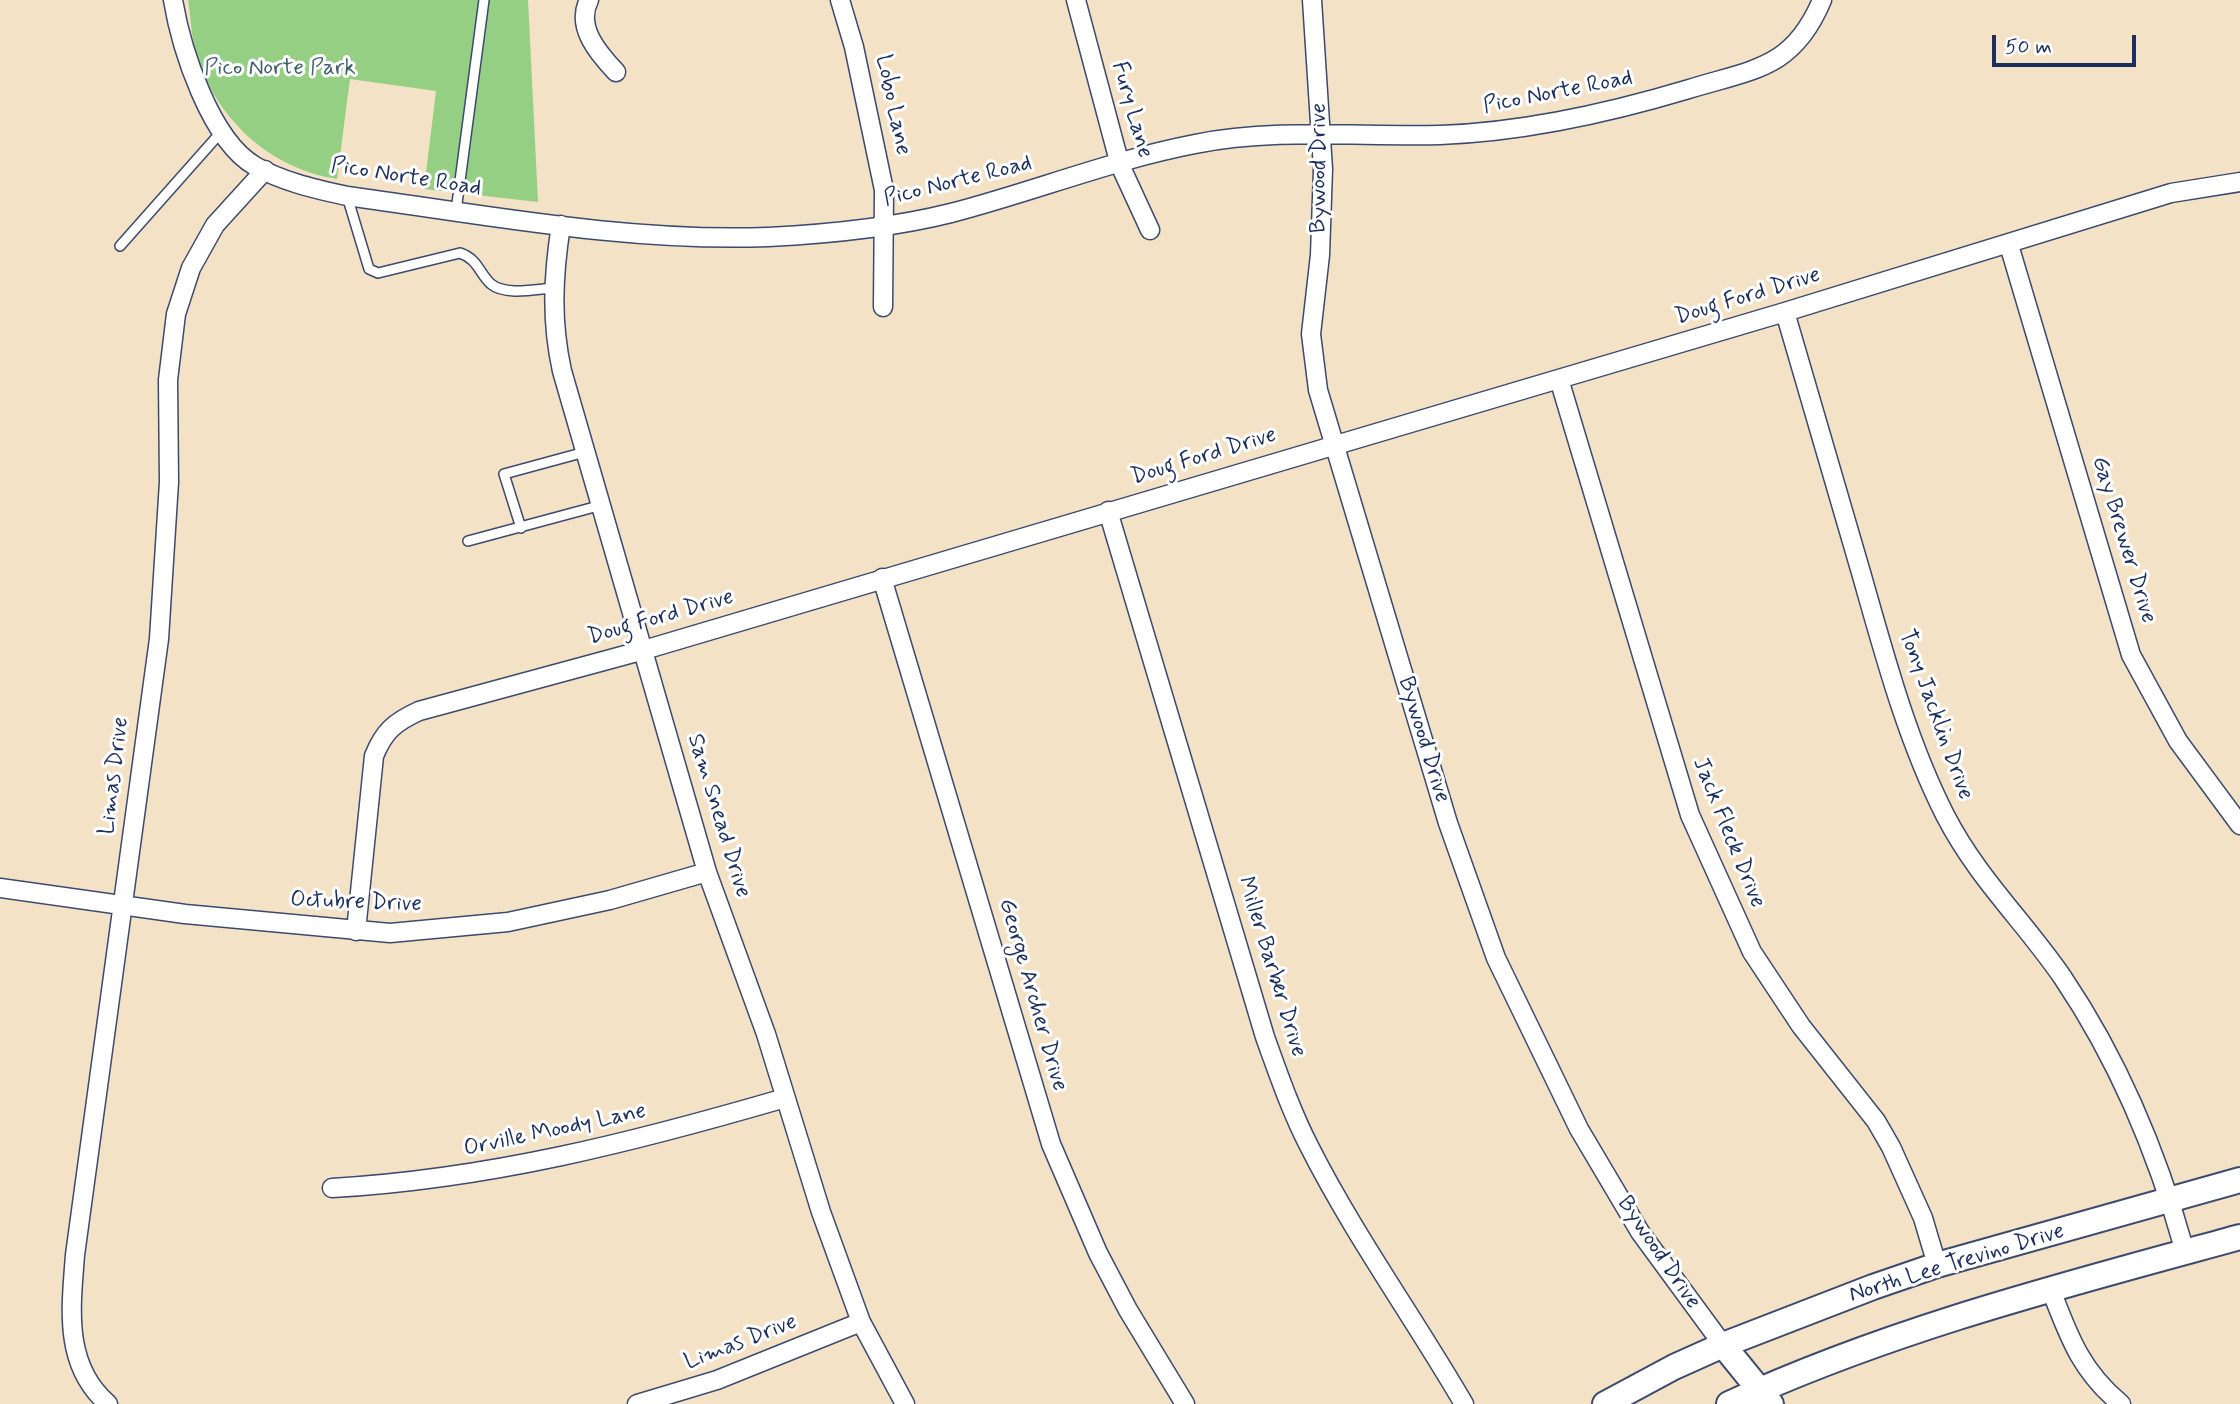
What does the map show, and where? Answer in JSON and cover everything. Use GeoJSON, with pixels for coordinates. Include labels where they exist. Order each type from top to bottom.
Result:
{"type":"FeatureCollection","features":[{"type":"Feature","properties":{"kind":"main road","name":"North Lee Trevino Drive"},"geometry":{"type":"LineString","coordinates":[[1605,1404],[1674,1367],[1723,1345],[1937,1265],[2240,1180]]}},
{"type":"Feature","properties":{"kind":"main road"},"geometry":{"type":"LineString","coordinates":[[1729,1404],[1765,1397],[1884,1343],[2051,1290],[2240,1237]]}},
{"type":"Feature","properties":{"kind":"main road","name":"Bywood Drive"},"geometry":{"type":"LineString","coordinates":[[1723,1345],[1765,1397]]}},
{"type":"Feature","properties":{"kind":"street","name":"Pico Norte Road"},"geometry":{"type":"LineString","coordinates":[[173,0],[178,30],[192,73],[222,131],[249,161],[265,170],[309,188],[347,195],[626,233],[711,238],[847,232],[883,226],[947,213],[1120,165],[1155,152],[1199,143],[1320,134],[1442,135],[1523,128],[1659,98],[1779,59],[1805,36],[1822,0]]}},
{"type":"Feature","properties":{"kind":"street"},"geometry":{"type":"LineString","coordinates":[[589,0],[585,6],[587,30],[597,51],[616,72]]}},
{"type":"Feature","properties":{"kind":"street","name":"Lobo Lane"},"geometry":{"type":"LineString","coordinates":[[840,0],[857,60],[884,190],[883,307]]}},
{"type":"Feature","properties":{"kind":"street","name":"Fury Lane"},"geometry":{"type":"LineString","coordinates":[[1076,0],[1120,165],[1150,230]]}},
{"type":"Feature","properties":{"kind":"street","name":"Bywood Drive"},"geometry":{"type":"LineString","coordinates":[[1312,0],[1320,77],[1323,169],[1320,255],[1311,334],[1318,390],[1448,822],[1496,958],[1552,1077],[1640,1232],[1723,1345]]}},
{"type":"Feature","properties":{"kind":"street","name":"Limas Drive"},"geometry":{"type":"LineString","coordinates":[[108,1404],[79,1363],[71,1313],[75,1255],[161,617],[169,482],[168,380],[176,314],[191,268],[215,225],[265,170]]}},
{"type":"Feature","properties":{"kind":"street","name":"Doug Ford Drive"},"geometry":{"type":"LineString","coordinates":[[356,931],[374,756],[384,733],[397,722],[419,711],[644,650],[1333,443],[1559,379],[2009,245],[2171,193],[2239,187]]}},
{"type":"Feature","properties":{"kind":"street","name":"Sam Snead Drive"},"geometry":{"type":"LineString","coordinates":[[561,225],[553,288],[555,342],[707,872],[766,1034],[861,1322],[905,1404]]}},
{"type":"Feature","properties":{"kind":"street","name":"Gay Brewer Drive"},"geometry":{"type":"LineString","coordinates":[[2009,245],[2131,655],[2178,741],[2240,825]]}},
{"type":"Feature","properties":{"kind":"street","name":"Tony Jacklin Drive"},"geometry":{"type":"LineString","coordinates":[[1785,312],[1883,651],[1925,769],[1945,816],[1977,868],[2062,978],[2110,1059],[2154,1152],[2185,1252]]}},
{"type":"Feature","properties":{"kind":"street","name":"Jack Fleck Drive"},"geometry":{"type":"LineString","coordinates":[[1559,379],[1690,816],[1752,952],[1801,1026],[1876,1121],[1886,1138],[1923,1218],[1937,1265]]}},
{"type":"Feature","properties":{"kind":"street","name":"Miller Barber Drive"},"geometry":{"type":"LineString","coordinates":[[1108,511],[1265,1037],[1283,1086],[1308,1145],[1334,1192],[1464,1404]]}},
{"type":"Feature","properties":{"kind":"street","name":"George Archer Drive"},"geometry":{"type":"LineString","coordinates":[[882,578],[1051,1144],[1098,1253],[1128,1310],[1185,1404]]}},
{"type":"Feature","properties":{"kind":"street","name":"Octubre Drive"},"geometry":{"type":"LineString","coordinates":[[0,888],[124,905],[390,933],[508,922],[610,900],[707,872]]}},
{"type":"Feature","properties":{"kind":"street","name":"Orville Moody Lane"},"geometry":{"type":"LineString","coordinates":[[332,1188],[450,1178],[527,1165],[633,1141],[785,1098]]}},
{"type":"Feature","properties":{"kind":"street"},"geometry":{"type":"LineString","coordinates":[[2051,1290],[2074,1351],[2103,1389],[2121,1404]]}},
{"type":"Feature","properties":{"kind":"street","name":"Limas Drive"},"geometry":{"type":"LineString","coordinates":[[637,1404],[717,1380],[861,1322]]}},
{"type":"Feature","properties":{"kind":"lane"},"geometry":{"type":"LineString","coordinates":[[456,211],[484,0]]}},
{"type":"Feature","properties":{"kind":"lane"},"geometry":{"type":"LineString","coordinates":[[120,246],[222,131]]}},
{"type":"Feature","properties":{"kind":"lane"},"geometry":{"type":"LineString","coordinates":[[347,195],[369,269],[377,273],[460,253],[469,256],[492,285],[499,288],[553,288]]}},
{"type":"Feature","properties":{"kind":"lane"},"geometry":{"type":"LineString","coordinates":[[521,528],[504,474],[585,452]]}},
{"type":"Feature","properties":{"kind":"lane"},"geometry":{"type":"LineString","coordinates":[[468,541],[602,505]]}},
{"type":"Feature","properties":{"kind":"green space","name":"Pico Norte Park"},"geometry":{"type":"Polygon","coordinates":[[[188,0],[528,0],[538,202],[424,189],[436,91],[350,79],[337,179],[289,164],[268,152],[248,137],[231,119],[205,77],[194,47],[188,0]]]}}]}
